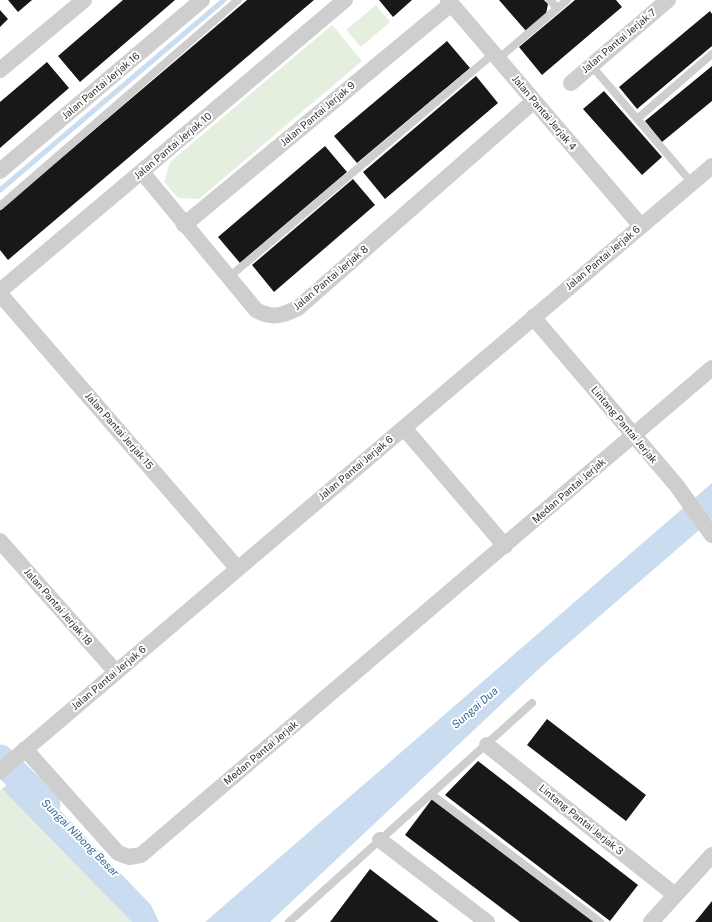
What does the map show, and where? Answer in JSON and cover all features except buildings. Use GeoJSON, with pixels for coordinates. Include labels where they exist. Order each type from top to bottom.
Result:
{"type":"FeatureCollection","features":[{"type":"Feature","properties":{"kind":"street"},"geometry":{"type":"LineString","coordinates":[[0,70],[84,0]]}},
{"type":"Feature","properties":{"kind":"street","name":"Jalan Pantai Jerjak 16"},"geometry":{"type":"LineString","coordinates":[[0,171],[202,0]]}},
{"type":"Feature","properties":{"kind":"street","name":"Jalan Pantai Jerjak 10"},"geometry":{"type":"LineString","coordinates":[[0,291],[345,0]]}},
{"type":"Feature","properties":{"kind":"street","name":"Jalan Pantai Jerjak 4"},"geometry":{"type":"LineString","coordinates":[[449,2],[641,226]]}},
{"type":"Feature","properties":{"kind":"street","name":"Jalan Pantai Jerjak 9"},"geometry":{"type":"LineString","coordinates":[[184,224],[449,2]]}},
{"type":"Feature","properties":{"kind":"street","name":"Jalan Pantai Jerjak 7"},"geometry":{"type":"LineString","coordinates":[[571,82],[660,2]]}},
{"type":"Feature","properties":{"kind":"street","name":"Jalan Pantai Jerjak 8"},"geometry":{"type":"LineString","coordinates":[[142,172],[228,278],[256,310],[266,315],[276,317],[298,308],[534,101]]}},
{"type":"Feature","properties":{"kind":"street","name":"Jalan Pantai Jerjak 6"},"geometry":{"type":"LineString","coordinates":[[0,771],[712,166]]}},
{"type":"Feature","properties":{"kind":"street","name":"Jalan Pantai Jerjak 15"},"geometry":{"type":"LineString","coordinates":[[0,294],[238,569]]}},
{"type":"Feature","properties":{"kind":"street","name":"Lintang Pantai Jerjak"},"geometry":{"type":"LineString","coordinates":[[533,317],[676,486],[710,532]]}},
{"type":"Feature","properties":{"kind":"street","name":"Medan Pantai Jerjak"},"geometry":{"type":"LineString","coordinates":[[21,752],[118,853],[129,857],[141,855],[712,368]]}},
{"type":"Feature","properties":{"kind":"street"},"geometry":{"type":"LineString","coordinates":[[404,428],[505,546]]}},
{"type":"Feature","properties":{"kind":"street","name":"Jalan Pantai Jerjak 18"},"geometry":{"type":"LineString","coordinates":[[0,541],[116,672]]}},
{"type":"Feature","properties":{"kind":"street","name":"Lintang Pantai Jerjak 3"},"geometry":{"type":"LineString","coordinates":[[487,745],[675,894]]}},
{"type":"Feature","properties":{"kind":"street"},"geometry":{"type":"LineString","coordinates":[[380,840],[487,922]]}},
{"type":"Feature","properties":{"kind":"street"},"geometry":{"type":"LineString","coordinates":[[651,922],[712,855]]}},
{"type":"Feature","properties":{"kind":"lane"},"geometry":{"type":"LineString","coordinates":[[0,206],[238,0]]}},
{"type":"Feature","properties":{"kind":"lane"},"geometry":{"type":"LineString","coordinates":[[550,0],[557,8]]}},
{"type":"Feature","properties":{"kind":"lane"},"geometry":{"type":"LineString","coordinates":[[228,278],[496,56],[567,0]]}},
{"type":"Feature","properties":{"kind":"lane"},"geometry":{"type":"LineString","coordinates":[[637,119],[712,54]]}},
{"type":"Feature","properties":{"kind":"lane"},"geometry":{"type":"LineString","coordinates":[[591,65],[692,183]]}},
{"type":"Feature","properties":{"kind":"lane"},"geometry":{"type":"LineString","coordinates":[[289,922],[532,703]]}},
{"type":"Feature","properties":{"kind":"lane"},"geometry":{"type":"LineString","coordinates":[[431,794],[600,922]]}},
{"type":"Feature","properties":{"kind":"green space"},"geometry":{"type":"Polygon","coordinates":[[[376,5],[390,22],[361,47],[346,30],[376,5]]]}},
{"type":"Feature","properties":{"kind":"green space"},"geometry":{"type":"Polygon","coordinates":[[[332,25],[362,61],[199,199],[178,198],[164,182],[170,162],[332,25]]]}},
{"type":"Feature","properties":{"kind":"green space"},"geometry":{"type":"Polygon","coordinates":[[[2,789],[132,922],[0,922],[0,790],[2,789]]]}},
{"type":"Feature","properties":{"kind":"water","name":"Sungai Dua"},"geometry":{"type":"Polygon","coordinates":[[[712,483],[712,519],[543,665],[270,922],[205,922],[712,483]]]}},
{"type":"Feature","properties":{"kind":"water"},"geometry":{"type":"Polygon","coordinates":[[[23,772],[151,905],[159,922],[132,922],[2,789],[23,772]]]}},
{"type":"Feature","properties":{"kind":"waterway"},"geometry":{"type":"LineString","coordinates":[[0,190],[224,0]]}},
{"type":"Feature","properties":{"kind":"waterway","name":"Sungai Nibong Besar"},"geometry":{"type":"LineString","coordinates":[[0,759],[46,804]]}}]}
